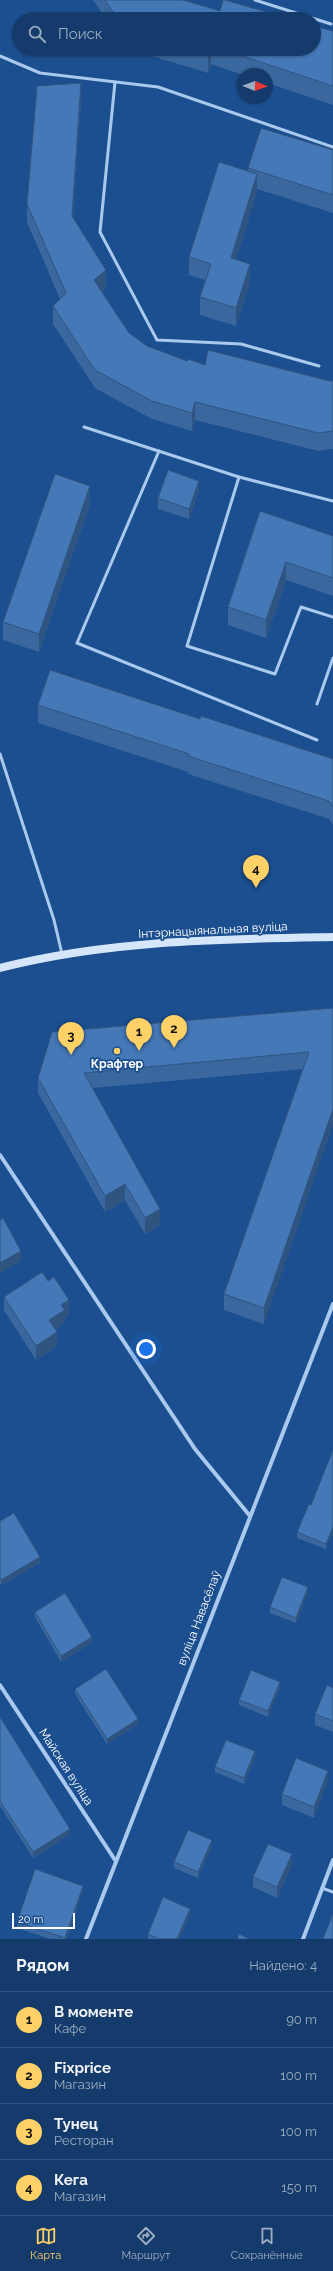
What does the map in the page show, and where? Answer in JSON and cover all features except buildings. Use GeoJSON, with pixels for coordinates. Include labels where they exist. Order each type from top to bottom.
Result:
{"type":"FeatureCollection","features":[{"type":"Feature","properties":{"kind":"main road","name":"Інтэрнацыянальная вуліца"},"geometry":{"type":"LineString","coordinates":[[0,968],[62,956],[164,942],[333,937]]}},
{"type":"Feature","properties":{"kind":"street"},"geometry":{"type":"LineString","coordinates":[[0,1155],[195,1450],[250,1516]]}},
{"type":"Feature","properties":{"kind":"street","name":"вуліца Навасёлаў"},"geometry":{"type":"LineString","coordinates":[[86,1939],[115,1860],[333,1304]]}},
{"type":"Feature","properties":{"kind":"street","name":"Майская вуліца"},"geometry":{"type":"LineString","coordinates":[[0,1685],[115,1860]]}},
{"type":"Feature","properties":{"kind":"street"},"geometry":{"type":"LineString","coordinates":[[303,1939],[333,1860]]}},
{"type":"Feature","properties":{"kind":"lane"},"geometry":{"type":"LineString","coordinates":[[256,0],[294,12]]}},
{"type":"Feature","properties":{"kind":"lane"},"geometry":{"type":"LineString","coordinates":[[321,21],[331,24]]}},
{"type":"Feature","properties":{"kind":"lane"},"geometry":{"type":"LineString","coordinates":[[0,56],[40,73],[158,87],[333,147]]}},
{"type":"Feature","properties":{"kind":"lane"},"geometry":{"type":"LineString","coordinates":[[115,82],[100,232],[157,340],[241,344],[319,366]]}},
{"type":"Feature","properties":{"kind":"lane"},"geometry":{"type":"LineString","coordinates":[[84,427],[239,477],[333,501]]}},
{"type":"Feature","properties":{"kind":"lane"},"geometry":{"type":"LineString","coordinates":[[159,451],[77,643],[317,740]]}},
{"type":"Feature","properties":{"kind":"lane"},"geometry":{"type":"LineString","coordinates":[[239,477],[187,646],[275,674],[301,608],[333,617]]}},
{"type":"Feature","properties":{"kind":"lane"},"geometry":{"type":"LineString","coordinates":[[317,704],[333,658]]}},
{"type":"Feature","properties":{"kind":"lane"},"geometry":{"type":"LineString","coordinates":[[0,754],[54,920],[62,956]]}},
{"type":"Feature","properties":{"kind":"lane"},"geometry":{"type":"LineString","coordinates":[[322,1888],[333,1892]]}},
{"type":"Feature","properties":{"kind":"place","name":"Кега"},"geometry":{"type":"Point","coordinates":[256,888]}},
{"type":"Feature","properties":{"kind":"place","name":"Fixprice"},"geometry":{"type":"Point","coordinates":[174,1048]}},
{"type":"Feature","properties":{"kind":"place","name":"Крафтер"},"geometry":{"type":"Point","coordinates":[117,1051]}},
{"type":"Feature","properties":{"kind":"place","name":"В моменте"},"geometry":{"type":"Point","coordinates":[139,1051]}},
{"type":"Feature","properties":{"kind":"place","name":"Тунец"},"geometry":{"type":"Point","coordinates":[71,1055]}}]}
